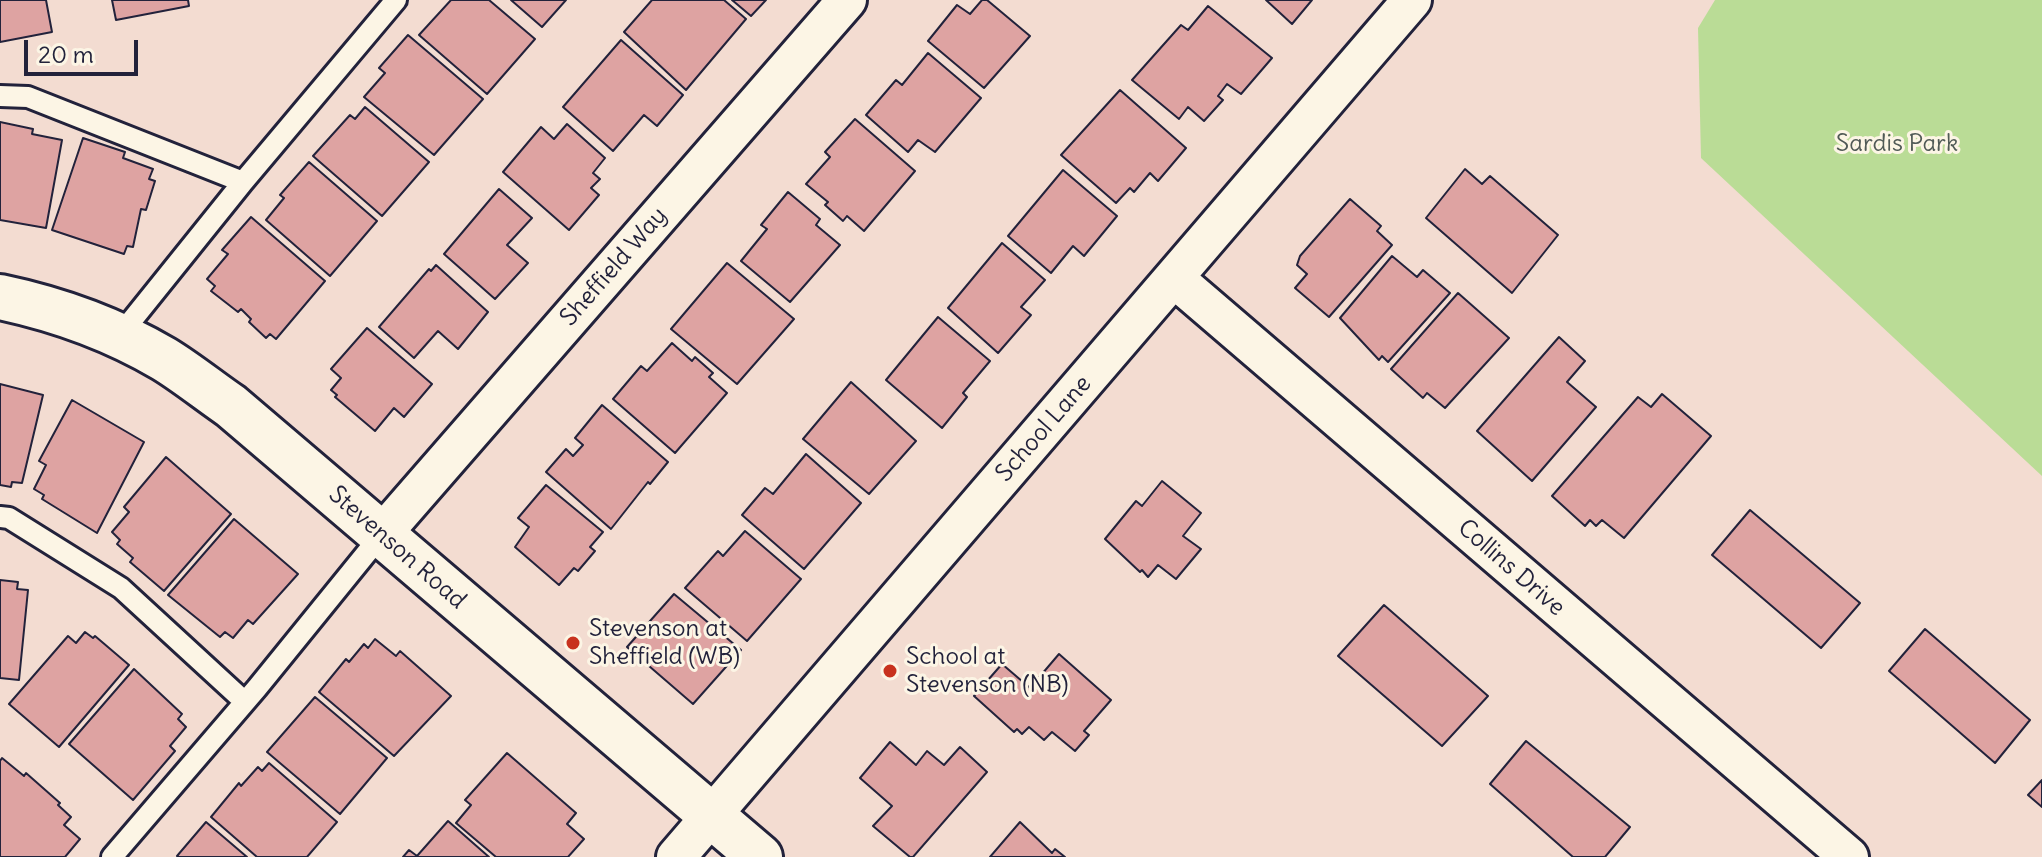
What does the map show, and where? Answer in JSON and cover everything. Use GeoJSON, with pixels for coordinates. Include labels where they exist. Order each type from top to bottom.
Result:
{"type":"FeatureCollection","features":[{"type":"Feature","properties":{"kind":"street","name":"Sheffield Way"},"geometry":{"type":"LineString","coordinates":[[382,534],[847,0]]}},
{"type":"Feature","properties":{"kind":"street","name":"School Lane"},"geometry":{"type":"LineString","coordinates":[[676,857],[1412,0]]}},
{"type":"Feature","properties":{"kind":"street","name":"Collins Drive"},"geometry":{"type":"LineString","coordinates":[[1174,278],[1849,857]]}},
{"type":"Feature","properties":{"kind":"street","name":"Stevenson Road"},"geometry":{"type":"LineString","coordinates":[[0,297],[43,306],[120,335],[166,360],[231,406],[760,857]]}},
{"type":"Feature","properties":{"kind":"lane"},"geometry":{"type":"LineString","coordinates":[[120,335],[396,0]]}},
{"type":"Feature","properties":{"kind":"lane"},"geometry":{"type":"LineString","coordinates":[[0,96],[28,97],[243,182]]}},
{"type":"Feature","properties":{"kind":"lane"},"geometry":{"type":"LineString","coordinates":[[0,517],[9,518],[121,588],[245,702]]}},
{"type":"Feature","properties":{"kind":"lane"},"geometry":{"type":"LineString","coordinates":[[112,857],[245,702],[382,534]]}},
{"type":"Feature","properties":{"kind":"green space","name":"Sardis Park"},"geometry":{"type":"Polygon","coordinates":[[[1715,0],[2042,0],[2042,476],[1701,158],[1698,28],[1715,0]]]}},
{"type":"Feature","properties":{"kind":"building"},"geometry":{"type":"Polygon","coordinates":[[[0,0],[46,0],[52,32],[0,42],[0,0]]]}},
{"type":"Feature","properties":{"kind":"building"},"geometry":{"type":"Polygon","coordinates":[[[112,0],[188,0],[189,6],[116,20],[112,0]]]}},
{"type":"Feature","properties":{"kind":"building"},"geometry":{"type":"Polygon","coordinates":[[[451,0],[489,0],[535,39],[487,94],[419,35],[451,0]]]}},
{"type":"Feature","properties":{"kind":"building"},"geometry":{"type":"Polygon","coordinates":[[[511,0],[566,0],[542,27],[511,0]]]}},
{"type":"Feature","properties":{"kind":"building"},"geometry":{"type":"Polygon","coordinates":[[[652,0],[724,0],[746,19],[686,90],[624,32],[652,0]]]}},
{"type":"Feature","properties":{"kind":"building"},"geometry":{"type":"Polygon","coordinates":[[[732,0],[766,0],[751,16],[732,0]]]}},
{"type":"Feature","properties":{"kind":"building"},"geometry":{"type":"Polygon","coordinates":[[[982,0],[987,0],[1030,36],[984,88],[928,41],[957,5],[970,14],[982,0]]]}},
{"type":"Feature","properties":{"kind":"building"},"geometry":{"type":"Polygon","coordinates":[[[1266,0],[1312,0],[1292,24],[1266,0]]]}},
{"type":"Feature","properties":{"kind":"building"},"geometry":{"type":"Polygon","coordinates":[[[1208,6],[1272,58],[1241,94],[1227,84],[1218,96],[1223,100],[1204,121],[1188,107],[1179,119],[1132,80],[1181,25],[1188,30],[1208,6]]]}},
{"type":"Feature","properties":{"kind":"building"},"geometry":{"type":"Polygon","coordinates":[[[408,35],[483,99],[434,155],[364,97],[385,73],[379,68],[408,35]]]}},
{"type":"Feature","properties":{"kind":"building"},"geometry":{"type":"Polygon","coordinates":[[[621,40],[683,95],[657,126],[644,115],[613,151],[563,107],[621,40]]]}},
{"type":"Feature","properties":{"kind":"building"},"geometry":{"type":"Polygon","coordinates":[[[928,53],[981,98],[935,152],[918,140],[908,152],[866,115],[896,80],[902,85],[928,53]]]}},
{"type":"Feature","properties":{"kind":"building"},"geometry":{"type":"Polygon","coordinates":[[[1120,90],[1186,148],[1158,181],[1150,173],[1134,192],[1130,188],[1116,203],[1061,155],[1120,90]]]}},
{"type":"Feature","properties":{"kind":"building"},"geometry":{"type":"Polygon","coordinates":[[[365,107],[429,162],[382,216],[313,156],[350,115],[355,119],[365,107]]]}},
{"type":"Feature","properties":{"kind":"building"},"geometry":{"type":"Polygon","coordinates":[[[855,119],[915,171],[864,231],[847,216],[843,221],[825,205],[828,202],[806,184],[830,157],[825,152],[855,119]]]}},
{"type":"Feature","properties":{"kind":"building"},"geometry":{"type":"Polygon","coordinates":[[[0,122],[33,129],[32,134],[62,140],[46,228],[0,220],[0,122]]]}},
{"type":"Feature","properties":{"kind":"building"},"geometry":{"type":"Polygon","coordinates":[[[567,124],[605,158],[593,173],[600,179],[591,188],[599,195],[569,230],[503,172],[541,127],[554,139],[567,124]]]}},
{"type":"Feature","properties":{"kind":"building"},"geometry":{"type":"Polygon","coordinates":[[[83,138],[125,152],[123,158],[153,169],[149,179],[155,181],[146,210],[141,209],[133,247],[127,246],[124,254],[52,230],[83,138]]]}},
{"type":"Feature","properties":{"kind":"building"},"geometry":{"type":"Polygon","coordinates":[[[309,162],[377,221],[330,276],[266,220],[284,198],[280,195],[309,162]]]}},
{"type":"Feature","properties":{"kind":"building"},"geometry":{"type":"Polygon","coordinates":[[[1465,169],[1482,184],[1490,176],[1558,235],[1512,293],[1426,218],[1465,169]]]}},
{"type":"Feature","properties":{"kind":"building"},"geometry":{"type":"Polygon","coordinates":[[[1063,170],[1117,216],[1084,256],[1073,246],[1051,273],[1008,236],[1063,170]]]}},
{"type":"Feature","properties":{"kind":"building"},"geometry":{"type":"Polygon","coordinates":[[[499,189],[532,218],[507,245],[528,263],[495,299],[444,254],[499,189]]]}},
{"type":"Feature","properties":{"kind":"building"},"geometry":{"type":"Polygon","coordinates":[[[788,192],[820,219],[816,225],[840,245],[790,302],[741,261],[767,229],[761,225],[788,192]]]}},
{"type":"Feature","properties":{"kind":"building"},"geometry":{"type":"Polygon","coordinates":[[[1350,199],[1381,226],[1377,231],[1392,245],[1329,317],[1295,288],[1307,274],[1297,265],[1300,256],[1350,199]]]}},
{"type":"Feature","properties":{"kind":"building"},"geometry":{"type":"Polygon","coordinates":[[[251,217],[325,281],[276,339],[270,334],[266,338],[249,322],[251,319],[241,309],[238,312],[211,291],[215,286],[207,279],[228,254],[222,250],[251,217]]]}},
{"type":"Feature","properties":{"kind":"building"},"geometry":{"type":"Polygon","coordinates":[[[1002,243],[1045,280],[1021,307],[1031,315],[998,353],[948,308],[1002,243]]]}},
{"type":"Feature","properties":{"kind":"building"},"geometry":{"type":"Polygon","coordinates":[[[1392,256],[1417,277],[1423,270],[1450,293],[1388,362],[1382,356],[1379,360],[1340,318],[1392,256]]]}},
{"type":"Feature","properties":{"kind":"building"},"geometry":{"type":"Polygon","coordinates":[[[727,263],[794,319],[737,384],[671,329],[727,263]]]}},
{"type":"Feature","properties":{"kind":"building"},"geometry":{"type":"Polygon","coordinates":[[[436,265],[488,312],[458,349],[438,331],[414,358],[379,327],[429,269],[431,271],[436,265]]]}},
{"type":"Feature","properties":{"kind":"building"},"geometry":{"type":"Polygon","coordinates":[[[1458,293],[1509,338],[1445,408],[1427,393],[1423,398],[1391,369],[1458,293]]]}},
{"type":"Feature","properties":{"kind":"building"},"geometry":{"type":"Polygon","coordinates":[[[938,317],[990,361],[963,393],[967,397],[942,428],[886,380],[938,317]]]}},
{"type":"Feature","properties":{"kind":"building"},"geometry":{"type":"Polygon","coordinates":[[[367,328],[432,384],[404,417],[394,408],[375,431],[331,390],[341,378],[331,369],[367,328]]]}},
{"type":"Feature","properties":{"kind":"building"},"geometry":{"type":"Polygon","coordinates":[[[1559,337],[1585,361],[1567,382],[1596,407],[1532,481],[1477,431],[1559,337]]]}},
{"type":"Feature","properties":{"kind":"building"},"geometry":{"type":"Polygon","coordinates":[[[672,343],[692,361],[695,357],[713,373],[709,377],[727,393],[675,453],[613,399],[641,366],[647,371],[672,343]]]}},
{"type":"Feature","properties":{"kind":"building"},"geometry":{"type":"Polygon","coordinates":[[[851,382],[916,441],[869,494],[803,439],[851,382]]]}},
{"type":"Feature","properties":{"kind":"building"},"geometry":{"type":"Polygon","coordinates":[[[0,384],[43,395],[22,483],[12,482],[11,487],[0,485],[0,384]]]}},
{"type":"Feature","properties":{"kind":"building"},"geometry":{"type":"Polygon","coordinates":[[[1662,394],[1711,436],[1624,538],[1602,520],[1596,526],[1590,520],[1585,526],[1552,496],[1638,397],[1651,407],[1662,394]]]}},
{"type":"Feature","properties":{"kind":"building"},"geometry":{"type":"Polygon","coordinates":[[[72,400],[144,442],[97,533],[42,499],[44,495],[34,489],[46,465],[39,461],[72,400]]]}},
{"type":"Feature","properties":{"kind":"building"},"geometry":{"type":"Polygon","coordinates":[[[602,405],[668,462],[611,529],[546,472],[566,449],[573,456],[583,445],[575,438],[602,405]]]}},
{"type":"Feature","properties":{"kind":"building"},"geometry":{"type":"Polygon","coordinates":[[[806,454],[861,503],[804,569],[742,515],[765,488],[773,494],[806,454]]]}},
{"type":"Feature","properties":{"kind":"building"},"geometry":{"type":"Polygon","coordinates":[[[166,457],[231,514],[164,591],[130,562],[133,558],[117,544],[120,540],[112,532],[129,512],[124,507],[166,457]]]}},
{"type":"Feature","properties":{"kind":"building"},"geometry":{"type":"Polygon","coordinates":[[[1162,481],[1201,513],[1183,536],[1201,549],[1176,579],[1158,565],[1148,577],[1105,539],[1136,501],[1142,506],[1162,481]]]}},
{"type":"Feature","properties":{"kind":"building"},"geometry":{"type":"Polygon","coordinates":[[[546,485],[603,532],[590,547],[595,551],[578,571],[574,568],[559,585],[515,547],[529,527],[518,518],[546,485]]]}},
{"type":"Feature","properties":{"kind":"building"},"geometry":{"type":"Polygon","coordinates":[[[1750,510],[1860,603],[1821,648],[1712,555],[1750,510]]]}},
{"type":"Feature","properties":{"kind":"building"},"geometry":{"type":"Polygon","coordinates":[[[234,519],[298,574],[253,624],[248,620],[233,638],[225,632],[220,637],[168,595],[234,519]]]}},
{"type":"Feature","properties":{"kind":"building"},"geometry":{"type":"Polygon","coordinates":[[[745,531],[801,579],[747,641],[685,588],[718,551],[723,556],[745,531]]]}},
{"type":"Feature","properties":{"kind":"building"},"geometry":{"type":"Polygon","coordinates":[[[0,580],[18,582],[17,589],[28,590],[19,680],[0,678],[0,580]]]}},
{"type":"Feature","properties":{"kind":"building"},"geometry":{"type":"Polygon","coordinates":[[[674,594],[741,650],[693,704],[627,647],[674,594]]]}},
{"type":"Feature","properties":{"kind":"building"},"geometry":{"type":"Polygon","coordinates":[[[1384,605],[1488,696],[1442,746],[1338,656],[1384,605]]]}},
{"type":"Feature","properties":{"kind":"building"},"geometry":{"type":"Polygon","coordinates":[[[1925,629],[2030,720],[1995,763],[1889,671],[1925,629]]]}},
{"type":"Feature","properties":{"kind":"building"},"geometry":{"type":"Polygon","coordinates":[[[85,632],[93,638],[95,636],[129,665],[59,747],[9,704],[68,636],[76,643],[85,632]]]}},
{"type":"Feature","properties":{"kind":"building"},"geometry":{"type":"Polygon","coordinates":[[[375,639],[396,656],[400,651],[451,696],[394,756],[319,692],[346,659],[349,662],[364,644],[368,648],[375,639]]]}},
{"type":"Feature","properties":{"kind":"building"},"geometry":{"type":"Polygon","coordinates":[[[1059,654],[1111,700],[1084,731],[1089,735],[1075,751],[1052,732],[1044,740],[1029,727],[1022,734],[1017,729],[1014,732],[974,696],[1002,664],[1030,688],[1059,654]]]}},
{"type":"Feature","properties":{"kind":"building"},"geometry":{"type":"Polygon","coordinates":[[[134,669],[182,714],[178,719],[186,727],[170,746],[175,751],[133,800],[69,744],[134,669]]]}},
{"type":"Feature","properties":{"kind":"building"},"geometry":{"type":"Polygon","coordinates":[[[315,697],[387,758],[340,814],[267,752],[315,697]]]}},
{"type":"Feature","properties":{"kind":"building"},"geometry":{"type":"Polygon","coordinates":[[[1526,741],[1630,827],[1605,857],[1573,857],[1490,784],[1526,741]]]}},
{"type":"Feature","properties":{"kind":"building"},"geometry":{"type":"Polygon","coordinates":[[[890,742],[916,765],[927,751],[944,765],[960,747],[987,772],[913,857],[873,826],[892,806],[860,778],[890,742]]]}},
{"type":"Feature","properties":{"kind":"building"},"geometry":{"type":"Polygon","coordinates":[[[507,753],[576,813],[567,824],[584,839],[568,857],[496,857],[456,823],[471,805],[465,800],[507,753]]]}},
{"type":"Feature","properties":{"kind":"building"},"geometry":{"type":"Polygon","coordinates":[[[2,758],[24,776],[26,773],[71,817],[64,825],[80,839],[65,857],[0,857],[2,758]]]}},
{"type":"Feature","properties":{"kind":"building"},"geometry":{"type":"Polygon","coordinates":[[[269,763],[337,822],[307,857],[257,857],[211,817],[239,783],[241,786],[258,767],[262,771],[269,763]]]}},
{"type":"Feature","properties":{"kind":"building"},"geometry":{"type":"Polygon","coordinates":[[[2042,780],[2042,807],[2028,795],[2042,780]]]}},
{"type":"Feature","properties":{"kind":"building"},"geometry":{"type":"Polygon","coordinates":[[[448,821],[489,857],[403,857],[409,850],[417,856],[448,821]]]}},
{"type":"Feature","properties":{"kind":"building"},"geometry":{"type":"Polygon","coordinates":[[[206,822],[247,857],[177,856],[206,822]]]}},
{"type":"Feature","properties":{"kind":"building"},"geometry":{"type":"Polygon","coordinates":[[[1020,822],[1052,853],[1055,849],[1065,857],[990,857],[1020,822]]]}},
{"type":"Feature","properties":{"kind":"place","name":"Stevenson at Sheffield (WB)"},"geometry":{"type":"Point","coordinates":[573,643]}},
{"type":"Feature","properties":{"kind":"place","name":"School at Stevenson (NB)"},"geometry":{"type":"Point","coordinates":[890,671]}}]}
